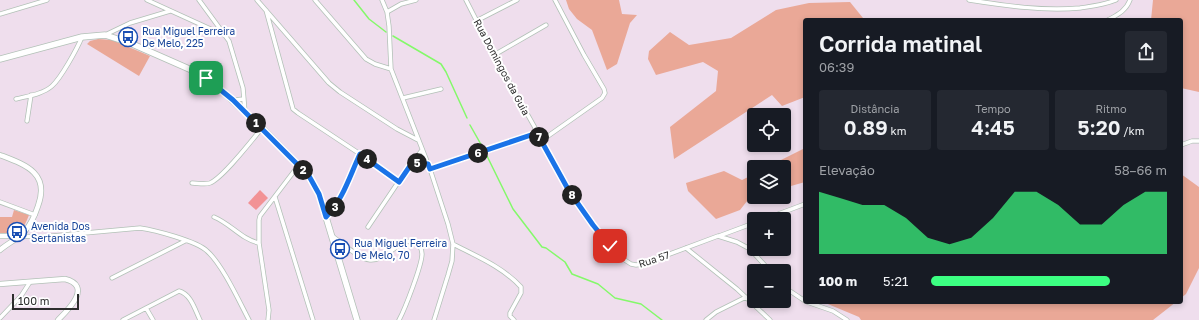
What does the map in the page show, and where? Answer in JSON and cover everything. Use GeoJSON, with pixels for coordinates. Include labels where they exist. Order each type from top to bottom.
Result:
{"type":"FeatureCollection","features":[{"type":"Feature","properties":{"kind":"main road"},"geometry":{"type":"LineString","coordinates":[[0,59],[82,37],[105,35],[130,43],[196,72],[219,88],[262,128],[309,176],[315,186],[332,236],[357,320]]}},
{"type":"Feature","properties":{"kind":"street"},"geometry":{"type":"LineString","coordinates":[[0,14],[47,0]]}},
{"type":"Feature","properties":{"kind":"street"},"geometry":{"type":"LineString","coordinates":[[147,0],[226,36]]}},
{"type":"Feature","properties":{"kind":"street"},"geometry":{"type":"LineString","coordinates":[[199,0],[226,36],[233,49],[243,88],[245,112]]}},
{"type":"Feature","properties":{"kind":"street"},"geometry":{"type":"LineString","coordinates":[[257,0],[321,76],[332,86],[397,129],[418,140]]}},
{"type":"Feature","properties":{"kind":"street"},"geometry":{"type":"LineString","coordinates":[[315,0],[366,59],[375,64],[391,69]]}},
{"type":"Feature","properties":{"kind":"street"},"geometry":{"type":"LineString","coordinates":[[382,0],[387,12],[389,26],[391,69],[430,169],[453,244],[450,268],[434,320]]}},
{"type":"Feature","properties":{"kind":"street"},"geometry":{"type":"LineString","coordinates":[[387,12],[401,4],[416,0]]}},
{"type":"Feature","properties":{"kind":"street","name":"Rua Domingos da Guia"},"geometry":{"type":"LineString","coordinates":[[466,0],[478,20],[494,55],[537,133]]}},
{"type":"Feature","properties":{"kind":"street"},"geometry":{"type":"LineString","coordinates":[[478,20],[517,0]]}},
{"type":"Feature","properties":{"kind":"street"},"geometry":{"type":"LineString","coordinates":[[541,141],[602,98],[605,93],[555,0]]}},
{"type":"Feature","properties":{"kind":"street"},"geometry":{"type":"LineString","coordinates":[[969,0],[1012,7],[1060,10],[1101,5],[1116,0]]}},
{"type":"Feature","properties":{"kind":"street"},"geometry":{"type":"LineString","coordinates":[[1111,18],[1123,11],[1130,0]]}},
{"type":"Feature","properties":{"kind":"street"},"geometry":{"type":"LineString","coordinates":[[266,10],[293,109],[399,182]]}},
{"type":"Feature","properties":{"kind":"street"},"geometry":{"type":"LineString","coordinates":[[105,35],[130,23],[170,11]]}},
{"type":"Feature","properties":{"kind":"street"},"geometry":{"type":"LineString","coordinates":[[494,55],[546,25]]}},
{"type":"Feature","properties":{"kind":"street"},"geometry":{"type":"LineString","coordinates":[[16,99],[53,86],[82,37]]}},
{"type":"Feature","properties":{"kind":"street"},"geometry":{"type":"LineString","coordinates":[[403,98],[441,89]]}},
{"type":"Feature","properties":{"kind":"street"},"geometry":{"type":"LineString","coordinates":[[27,121],[31,95]]}},
{"type":"Feature","properties":{"kind":"street"},"geometry":{"type":"LineString","coordinates":[[233,100],[244,99]]}},
{"type":"Feature","properties":{"kind":"street"},"geometry":{"type":"LineString","coordinates":[[192,183],[204,184],[213,181],[230,166],[262,128]]}},
{"type":"Feature","properties":{"kind":"street"},"geometry":{"type":"LineString","coordinates":[[430,169],[537,133]]}},
{"type":"Feature","properties":{"kind":"street","name":"Rua 57"},"geometry":{"type":"LineString","coordinates":[[537,133],[569,191],[593,225],[625,262],[636,265],[643,264],[747,226]]}},
{"type":"Feature","properties":{"kind":"street"},"geometry":{"type":"LineString","coordinates":[[1183,145],[1192,141],[1199,141]]}},
{"type":"Feature","properties":{"kind":"street"},"geometry":{"type":"LineString","coordinates":[[368,227],[422,150]]}},
{"type":"Feature","properties":{"kind":"street"},"geometry":{"type":"LineString","coordinates":[[326,217],[338,201],[360,154]]}},
{"type":"Feature","properties":{"kind":"street"},"geometry":{"type":"LineString","coordinates":[[0,155],[31,168],[39,179],[42,193],[35,215],[29,226],[20,236],[0,250]]}},
{"type":"Feature","properties":{"kind":"street"},"geometry":{"type":"LineString","coordinates":[[412,163],[428,164]]}},
{"type":"Feature","properties":{"kind":"street"},"geometry":{"type":"LineString","coordinates":[[268,320],[269,310],[259,243],[259,220],[298,166]]}},
{"type":"Feature","properties":{"kind":"street"},"geometry":{"type":"LineString","coordinates":[[275,198],[313,320]]}},
{"type":"Feature","properties":{"kind":"street"},"geometry":{"type":"LineString","coordinates":[[0,202],[35,215]]}},
{"type":"Feature","properties":{"kind":"street"},"geometry":{"type":"LineString","coordinates":[[784,212],[803,205]]}},
{"type":"Feature","properties":{"kind":"street"},"geometry":{"type":"LineString","coordinates":[[214,217],[229,225],[246,239],[259,243]]}},
{"type":"Feature","properties":{"kind":"street"},"geometry":{"type":"LineString","coordinates":[[0,236],[41,237],[140,228],[185,241],[206,249],[214,258],[249,320]]}},
{"type":"Feature","properties":{"kind":"street"},"geometry":{"type":"LineString","coordinates":[[332,236],[359,255],[370,260],[381,257],[406,242],[415,242],[418,244],[422,251],[420,262],[399,320]]}},
{"type":"Feature","properties":{"kind":"street"},"geometry":{"type":"LineString","coordinates":[[718,236],[737,242],[750,249],[764,264]]}},
{"type":"Feature","properties":{"kind":"street"},"geometry":{"type":"LineString","coordinates":[[112,278],[185,241]]}},
{"type":"Feature","properties":{"kind":"street"},"geometry":{"type":"LineString","coordinates":[[453,244],[491,264],[510,277],[521,287],[521,293],[510,314],[514,320]]}},
{"type":"Feature","properties":{"kind":"street"},"geometry":{"type":"LineString","coordinates":[[686,248],[720,274],[770,320]]}},
{"type":"Feature","properties":{"kind":"street"},"geometry":{"type":"LineString","coordinates":[[0,284],[65,279],[71,281],[76,285],[78,294],[76,299],[58,320]]}},
{"type":"Feature","properties":{"kind":"street"},"geometry":{"type":"LineString","coordinates":[[0,318],[21,296],[30,282]]}},
{"type":"Feature","properties":{"kind":"street"},"geometry":{"type":"LineString","coordinates":[[123,320],[175,292],[183,292],[189,297],[200,320]]}},
{"type":"Feature","properties":{"kind":"street"},"geometry":{"type":"LineString","coordinates":[[791,293],[803,300]]}},
{"type":"Feature","properties":{"kind":"street"},"geometry":{"type":"LineString","coordinates":[[706,320],[716,312],[746,297]]}},
{"type":"Feature","properties":{"kind":"street"},"geometry":{"type":"LineString","coordinates":[[814,304],[833,311],[847,320]]}},
{"type":"Feature","properties":{"kind":"street"},"geometry":{"type":"LineString","coordinates":[[146,308],[153,320]]}},
{"type":"Feature","properties":{"kind":"shaded area"},"geometry":{"type":"Polygon","coordinates":[[[566,0],[619,0],[622,14],[637,15],[630,23],[617,64],[607,70],[592,30],[577,19],[569,9],[566,0]]]}},
{"type":"Feature","properties":{"kind":"shaded area"},"geometry":{"type":"Polygon","coordinates":[[[1153,0],[1199,0],[1199,92],[1183,88],[1183,18],[1151,18],[1153,0]]]}},
{"type":"Feature","properties":{"kind":"shaded area"},"geometry":{"type":"Polygon","coordinates":[[[850,2],[863,18],[803,18],[803,98],[782,106],[772,95],[752,108],[747,108],[747,111],[674,159],[670,127],[716,91],[718,71],[703,62],[656,75],[648,59],[649,51],[670,32],[689,45],[731,38],[776,10],[809,3],[850,2]]]}},
{"type":"Feature","properties":{"kind":"shaded area"},"geometry":{"type":"Polygon","coordinates":[[[98,39],[112,40],[150,56],[139,76],[87,44],[90,41],[98,39]]]}},
{"type":"Feature","properties":{"kind":"shaded area"},"geometry":{"type":"Polygon","coordinates":[[[803,149],[803,183],[791,186],[791,160],[781,160],[803,149]]]}},
{"type":"Feature","properties":{"kind":"shaded area"},"geometry":{"type":"Polygon","coordinates":[[[724,171],[742,180],[747,178],[747,201],[740,210],[716,219],[688,191],[686,183],[724,171]]]}},
{"type":"Feature","properties":{"kind":"shaded area"},"geometry":{"type":"Polygon","coordinates":[[[1183,175],[1199,187],[1199,268],[1186,294],[1183,296],[1183,175]]]}},
{"type":"Feature","properties":{"kind":"shaded area"},"geometry":{"type":"Polygon","coordinates":[[[260,190],[268,198],[256,210],[248,203],[260,190]]]}},
{"type":"Feature","properties":{"kind":"shaded area"},"geometry":{"type":"Polygon","coordinates":[[[14,210],[29,215],[24,226],[19,232],[16,233],[0,233],[0,217],[12,217],[14,210]]]}},
{"type":"Feature","properties":{"kind":"shaded area"},"geometry":{"type":"Polygon","coordinates":[[[828,304],[1173,304],[1153,320],[861,320],[859,317],[828,304]]]}},
{"type":"Feature","properties":{"kind":"waterway"},"geometry":{"type":"LineString","coordinates":[[354,0],[369,19],[386,32]]}},
{"type":"Feature","properties":{"kind":"waterway"},"geometry":{"type":"LineString","coordinates":[[393,36],[441,64],[467,118]]}},
{"type":"Feature","properties":{"kind":"waterway"},"geometry":{"type":"LineString","coordinates":[[470,125],[483,148]]}},
{"type":"Feature","properties":{"kind":"waterway"},"geometry":{"type":"LineString","coordinates":[[486,154],[513,209],[542,247],[546,248],[565,262],[572,274],[598,284],[615,298],[641,304],[662,320]]}},
{"type":"Feature","properties":{"kind":"place","name":"Rua Miguel Ferreira De Melo, 225"},"geometry":{"type":"Point","coordinates":[128,37]}},
{"type":"Feature","properties":{"kind":"place","name":"Avenida Dos Sertanistas"},"geometry":{"type":"Point","coordinates":[17,232]}},
{"type":"Feature","properties":{"kind":"place","name":"Rua Miguel Ferreira De Melo, 70"},"geometry":{"type":"Point","coordinates":[340,249]}},
{"type":"Feature","properties":{"kind":"route"},"geometry":{"type":"LineString","coordinates":[[206,78],[233,100],[309,176],[319,194],[326,217],[336,206],[360,154],[399,182],[412,163],[428,164],[430,169],[537,133],[569,191],[610,246]]}}]}
